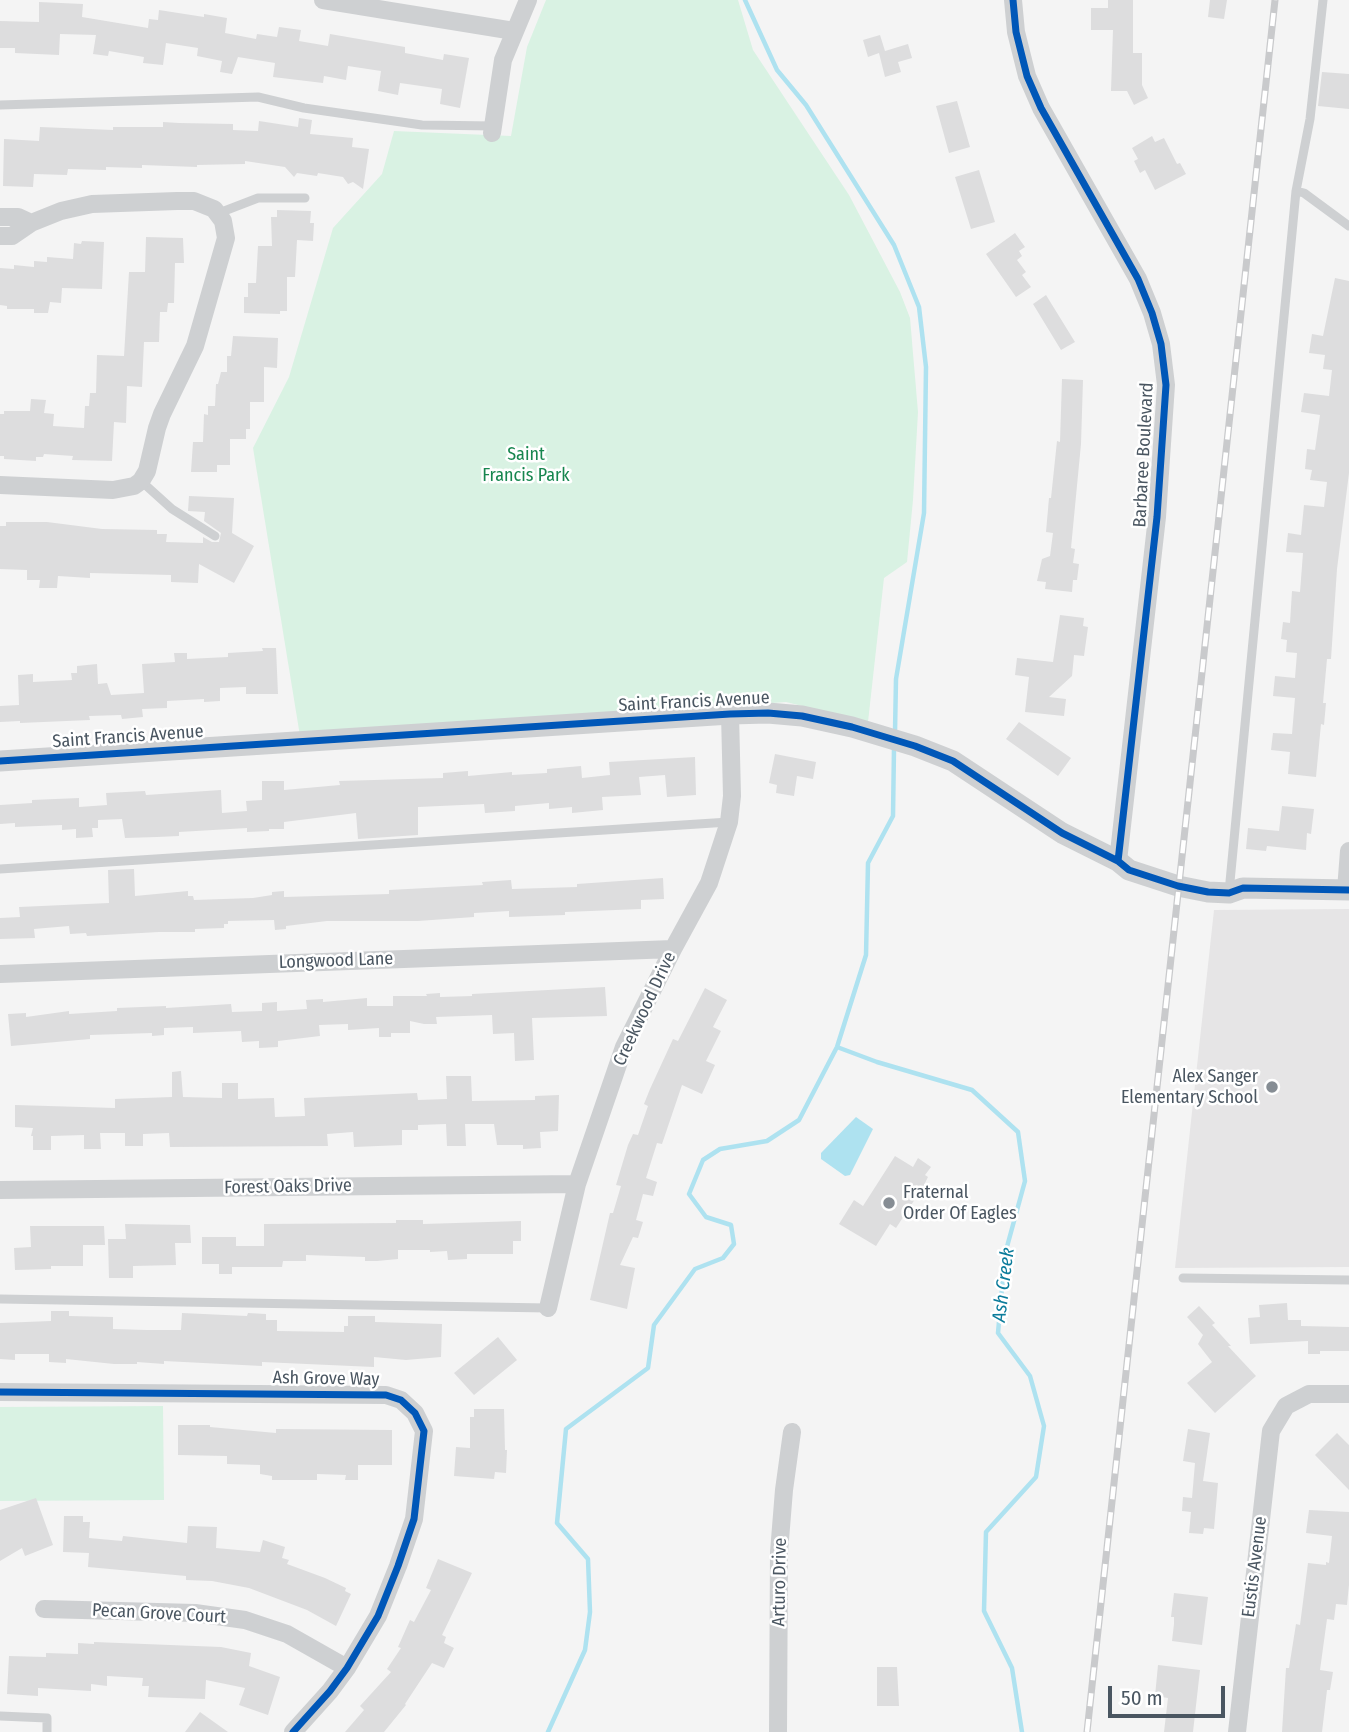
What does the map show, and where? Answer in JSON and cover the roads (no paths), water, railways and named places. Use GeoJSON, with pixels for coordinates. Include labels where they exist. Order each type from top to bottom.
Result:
{"type":"FeatureCollection","features":[{"type":"Feature","properties":{"kind":"street"},"geometry":{"type":"LineString","coordinates":[[323,0],[514,31]]}},
{"type":"Feature","properties":{"kind":"street"},"geometry":{"type":"LineString","coordinates":[[493,129],[503,60],[528,0]]}},
{"type":"Feature","properties":{"kind":"street","name":"Barbaree Boulevard"},"geometry":{"type":"LineString","coordinates":[[1013,0],[1018,43],[1027,76],[1041,108],[1138,279],[1161,344],[1166,396],[1157,517],[1118,861]]}},
{"type":"Feature","properties":{"kind":"street"},"geometry":{"type":"LineString","coordinates":[[0,236],[12,236],[31,223],[61,211],[92,204],[194,201],[219,213],[226,229],[225,246],[195,346],[159,421],[147,471],[141,481],[134,486],[113,490],[0,485]]}},
{"type":"Feature","properties":{"kind":"street"},"geometry":{"type":"LineString","coordinates":[[0,217],[18,218],[31,223]]}},
{"type":"Feature","properties":{"kind":"street","name":"Saint Francis Avenue"},"geometry":{"type":"LineString","coordinates":[[0,761],[730,713],[802,716],[852,727],[953,761],[1062,833],[1118,861],[1129,870],[1178,886],[1208,892],[1234,887],[1348,890]]}},
{"type":"Feature","properties":{"kind":"street","name":"Creekwood Drive"},"geometry":{"type":"LineString","coordinates":[[548,1308],[577,1184],[624,1047],[709,883],[729,822],[732,796],[730,713]]}},
{"type":"Feature","properties":{"kind":"street"},"geometry":{"type":"LineString","coordinates":[[1348,890],[1349,851]]}},
{"type":"Feature","properties":{"kind":"street","name":"Longwood Lane"},"geometry":{"type":"LineString","coordinates":[[0,974],[673,949]]}},
{"type":"Feature","properties":{"kind":"street","name":"Forest Oaks Drive"},"geometry":{"type":"LineString","coordinates":[[0,1190],[577,1184]]}},
{"type":"Feature","properties":{"kind":"street","name":"Ash Grove Way"},"geometry":{"type":"LineString","coordinates":[[0,1392],[386,1395],[401,1400],[415,1412],[424,1431],[414,1519],[377,1616],[347,1668],[293,1732]]}},
{"type":"Feature","properties":{"kind":"street","name":"Eustis Avenue"},"geometry":{"type":"LineString","coordinates":[[1237,1732],[1271,1431],[1286,1406],[1309,1394],[1349,1394]]}},
{"type":"Feature","properties":{"kind":"street","name":"Arturo Drive"},"geometry":{"type":"LineString","coordinates":[[778,1732],[779,1552],[792,1432]]}},
{"type":"Feature","properties":{"kind":"street","name":"Pecan Grove Court"},"geometry":{"type":"LineString","coordinates":[[44,1609],[194,1613],[245,1620],[287,1634],[347,1668]]}},
{"type":"Feature","properties":{"kind":"lane"},"geometry":{"type":"LineString","coordinates":[[1234,887],[1296,191],[1310,119],[1323,0]]}},
{"type":"Feature","properties":{"kind":"lane"},"geometry":{"type":"LineString","coordinates":[[0,105],[258,97],[304,108],[422,125],[493,129]]}},
{"type":"Feature","properties":{"kind":"lane"},"geometry":{"type":"LineString","coordinates":[[1296,191],[1304,192],[1349,226]]}},
{"type":"Feature","properties":{"kind":"lane"},"geometry":{"type":"LineString","coordinates":[[219,213],[258,198],[305,198]]}},
{"type":"Feature","properties":{"kind":"lane"},"geometry":{"type":"LineString","coordinates":[[141,481],[172,509],[215,536]]}},
{"type":"Feature","properties":{"kind":"lane"},"geometry":{"type":"LineString","coordinates":[[0,869],[729,822]]}},
{"type":"Feature","properties":{"kind":"lane"},"geometry":{"type":"LineString","coordinates":[[1183,1278],[1349,1280]]}},
{"type":"Feature","properties":{"kind":"lane"},"geometry":{"type":"LineString","coordinates":[[0,1299],[548,1308]]}},
{"type":"Feature","properties":{"kind":"lane"},"geometry":{"type":"LineString","coordinates":[[0,1716],[47,1718],[47,1732]]}},
{"type":"Feature","properties":{"kind":"water"},"geometry":{"type":"Polygon","coordinates":[[[856,1117],[873,1129],[850,1175],[845,1176],[821,1159],[821,1153],[856,1117]]]}},
{"type":"Feature","properties":{"kind":"waterway"},"geometry":{"type":"LineString","coordinates":[[745,0],[777,70],[806,105],[894,245],[919,307],[926,367],[924,513],[896,679],[895,732]]}},
{"type":"Feature","properties":{"kind":"waterway"},"geometry":{"type":"LineString","coordinates":[[548,1732],[585,1650],[590,1612],[588,1559],[557,1523],[566,1429],[648,1368],[654,1325],[695,1269],[723,1258],[734,1244],[731,1225],[706,1217],[689,1194],[703,1160],[720,1149],[767,1141],[799,1120],[837,1047],[866,955],[868,863],[893,816],[894,748]]}},
{"type":"Feature","properties":{"kind":"waterway","name":"Ash Creek"},"geometry":{"type":"LineString","coordinates":[[837,1047],[877,1062],[972,1090],[1018,1132],[1025,1181],[1005,1254],[998,1333],[1030,1376],[1044,1426],[1036,1477],[986,1532],[984,1611],[1012,1668],[1022,1732]]}},
{"type":"Feature","properties":{"kind":"railway"},"geometry":{"type":"LineString","coordinates":[[1087,1732],[1275,0]]}},
{"type":"Feature","properties":{"kind":"place","name":"Alex Sanger Elementary School"},"geometry":{"type":"Point","coordinates":[1272,1087]}},
{"type":"Feature","properties":{"kind":"place","name":"Fraternal Order Of Eagles"},"geometry":{"type":"Point","coordinates":[889,1203]}},
{"type":"Feature","properties":{"kind":"park label","name":"Saint Francis Park"},"geometry":{"type":"Point","coordinates":[526,465]}}]}
